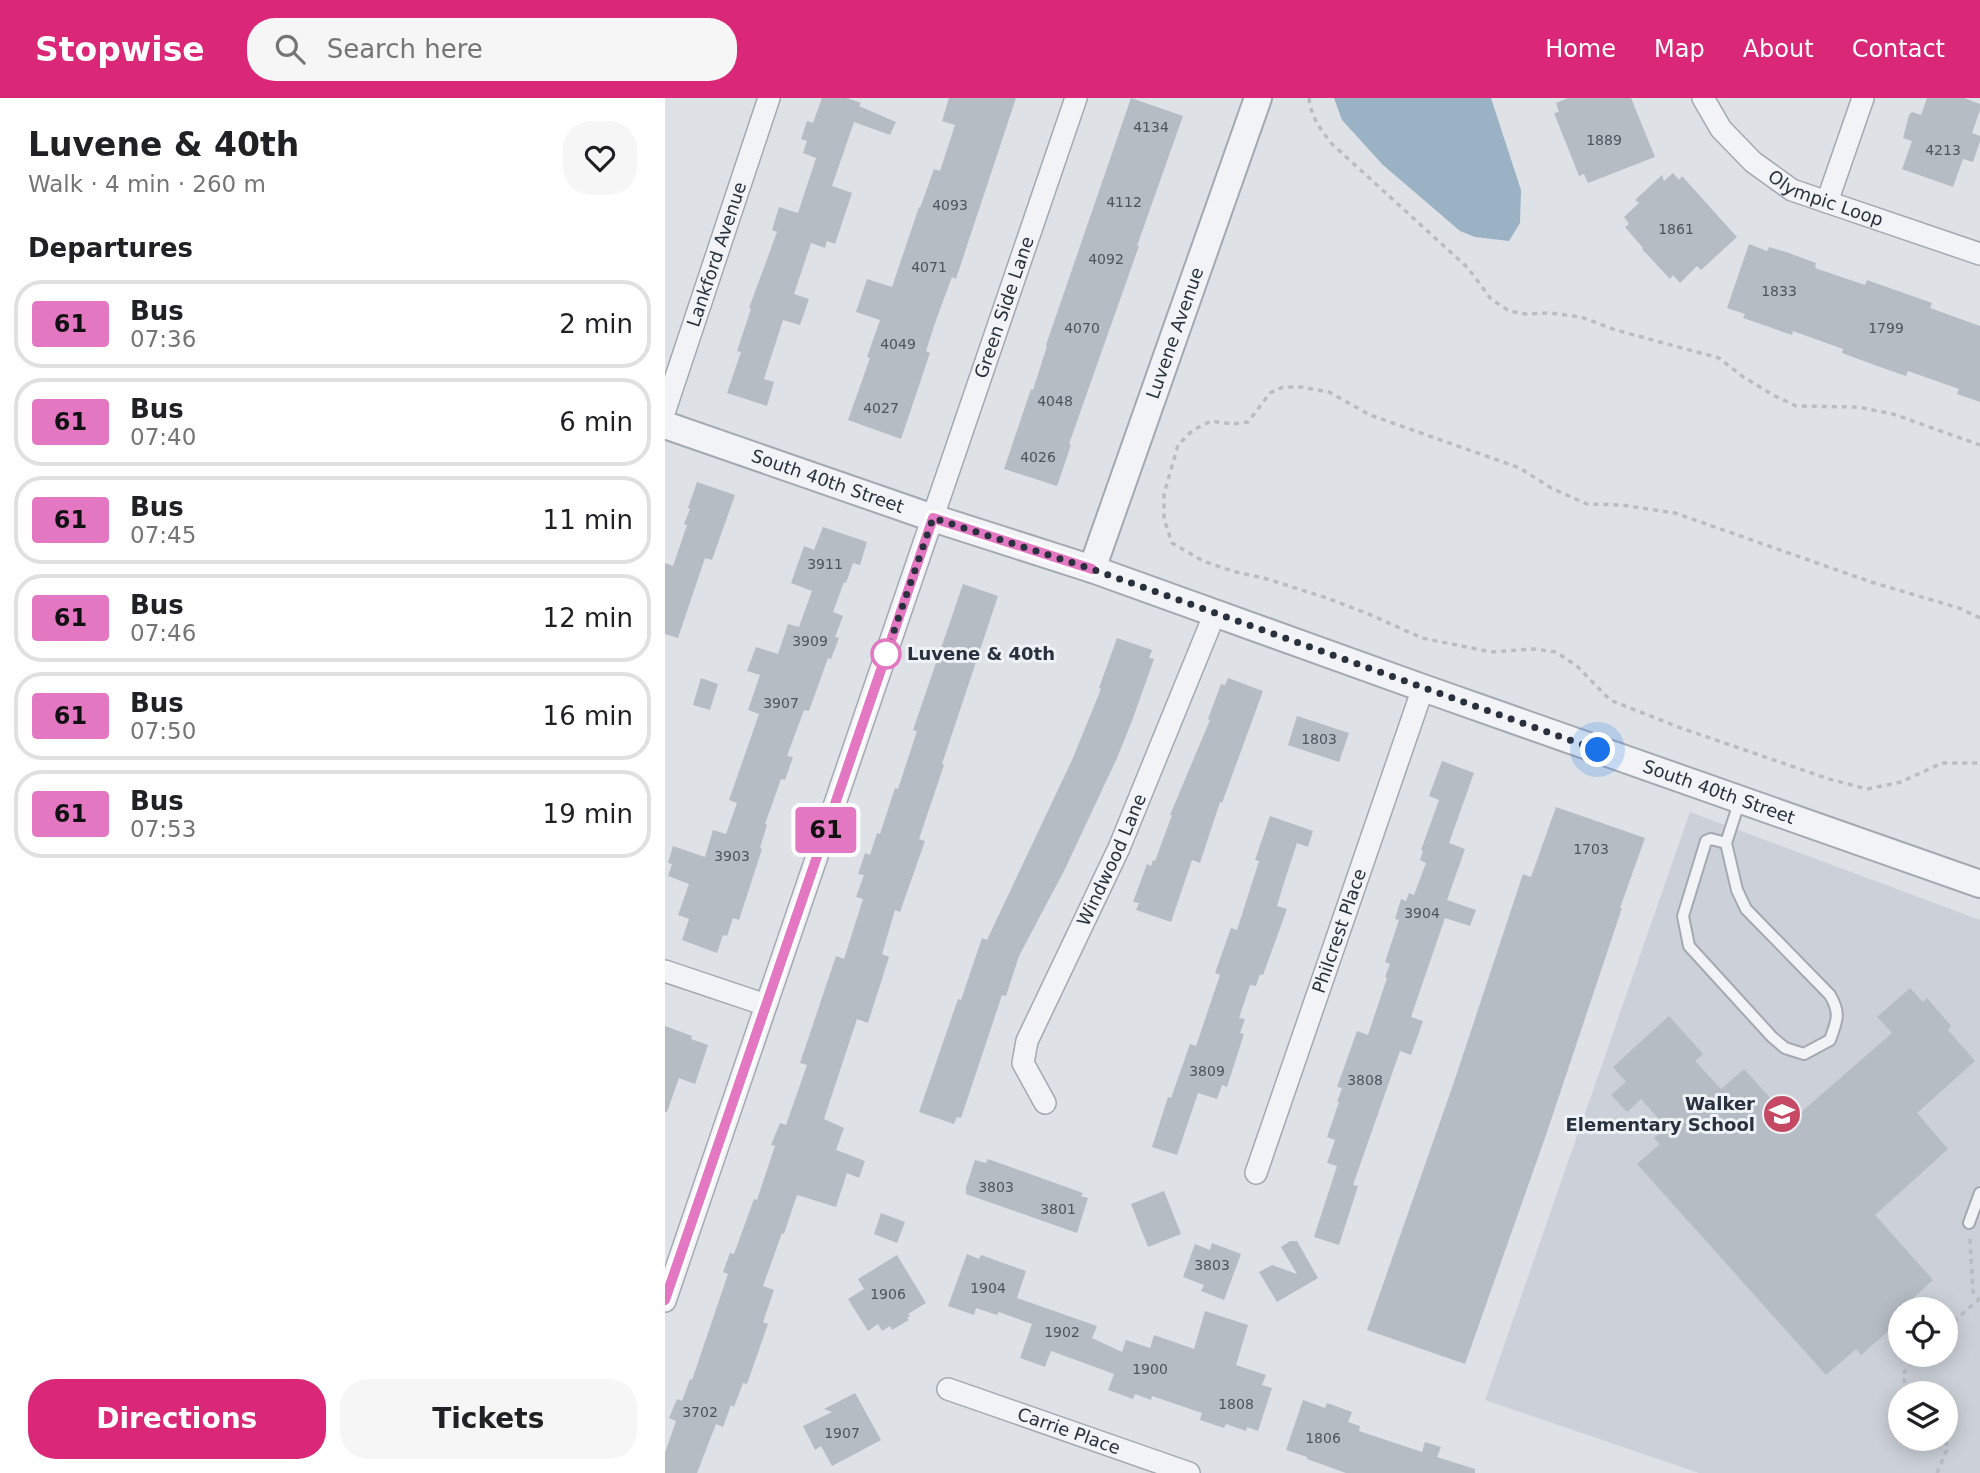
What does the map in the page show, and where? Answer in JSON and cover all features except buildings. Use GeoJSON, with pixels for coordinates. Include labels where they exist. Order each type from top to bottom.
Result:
{"type":"FeatureCollection","features":[{"type":"Feature","properties":{"kind":"street","name":"Lankford Avenue"},"geometry":{"type":"LineString","coordinates":[[665,410],[769,98]]}},
{"type":"Feature","properties":{"kind":"street","name":"Green Side Lane"},"geometry":{"type":"LineString","coordinates":[[933,518],[1076,98]]}},
{"type":"Feature","properties":{"kind":"street","name":"Luvene Avenue"},"geometry":{"type":"LineString","coordinates":[[1092,569],[1258,98]]}},
{"type":"Feature","properties":{"kind":"street","name":"Olympic Loop"},"geometry":{"type":"LineString","coordinates":[[1703,98],[1721,128],[1753,162],[1792,190],[1980,254]]}},
{"type":"Feature","properties":{"kind":"street"},"geometry":{"type":"LineString","coordinates":[[1826,202],[1863,98]]}},
{"type":"Feature","properties":{"kind":"street","name":"South 40th Street"},"geometry":{"type":"LineString","coordinates":[[665,425],[933,518],[1092,569],[1980,884]]}},
{"type":"Feature","properties":{"kind":"street"},"geometry":{"type":"LineString","coordinates":[[665,1301],[669,1277],[766,1005],[933,518]]}},
{"type":"Feature","properties":{"kind":"street","name":"Windwood Lane"},"geometry":{"type":"LineString","coordinates":[[1045,1103],[1023,1063],[1027,1041],[1119,848],[1215,613]]}},
{"type":"Feature","properties":{"kind":"street","name":"Philcrest Place"},"geometry":{"type":"LineString","coordinates":[[1256,1173],[1423,688]]}},
{"type":"Feature","properties":{"kind":"street"},"geometry":{"type":"LineString","coordinates":[[665,971],[766,1005]]}},
{"type":"Feature","properties":{"kind":"street","name":"Carrie Place"},"geometry":{"type":"LineString","coordinates":[[948,1389],[1189,1473]]}},
{"type":"Feature","properties":{"kind":"lane"},"geometry":{"type":"LineString","coordinates":[[1726,844],[1711,839],[1706,841],[1683,916],[1689,946],[1772,1037],[1785,1048],[1804,1054],[1830,1040],[1837,1022],[1838,1008],[1830,995],[1746,909],[1737,890],[1726,844],[1740,800]]}},
{"type":"Feature","properties":{"kind":"lane"},"geometry":{"type":"LineString","coordinates":[[1969,1223],[1980,1193]]}},
{"type":"Feature","properties":{"kind":"path"},"geometry":{"type":"LineString","coordinates":[[1309,98],[1316,125],[1332,144],[1468,268],[1491,299],[1509,311],[1581,317],[1616,330],[1720,358],[1742,376],[1796,406],[1858,407],[1893,414],[1980,445]]}},
{"type":"Feature","properties":{"kind":"path"},"geometry":{"type":"LineString","coordinates":[[1980,618],[1959,608],[1871,582],[1675,513],[1622,505],[1587,504],[1551,488],[1520,468],[1370,415],[1329,392],[1301,387],[1283,387],[1270,393],[1248,422],[1232,424],[1212,421],[1193,430],[1178,445],[1164,494],[1164,519],[1172,543],[1203,561],[1327,598],[1422,638],[1491,652],[1534,649],[1556,652],[1577,666],[1610,700],[1829,779],[1867,789],[1901,782],[1942,763],[1980,763]]}},
{"type":"Feature","properties":{"kind":"path"},"geometry":{"type":"LineString","coordinates":[[1958,1318],[1979,1300],[1973,1292],[1969,1223]]}},
{"type":"Feature","properties":{"kind":"path"},"geometry":{"type":"LineString","coordinates":[[1937,1473],[1947,1451]]}},
{"type":"Feature","properties":{"kind":"shaded area","name":"Walker Elementary School"},"geometry":{"type":"Polygon","coordinates":[[[1690,812],[1980,920],[1980,1473],[1699,1473],[1485,1400],[1690,812]]]}},
{"type":"Feature","properties":{"kind":"water"},"geometry":{"type":"Polygon","coordinates":[[[1334,98],[1491,98],[1521,190],[1520,223],[1509,241],[1475,237],[1460,231],[1383,165],[1342,120],[1334,98]]]}},
{"type":"Feature","properties":{"kind":"bus line","name":"61"},"geometry":{"type":"LineString","coordinates":[[665,1300],[933,518],[1092,569]]}},
{"type":"Feature","properties":{"kind":"place","name":"Luvene & 40th"},"geometry":{"type":"Point","coordinates":[886,654]}},
{"type":"Feature","properties":{"kind":"place","name":"Walker Elementary School"},"geometry":{"type":"Point","coordinates":[1782,1114]}},
{"type":"Feature","properties":{"kind":"route"},"geometry":{"type":"LineString","coordinates":[[886,654],[933,518],[1092,569],[1598,750]]}}]}
